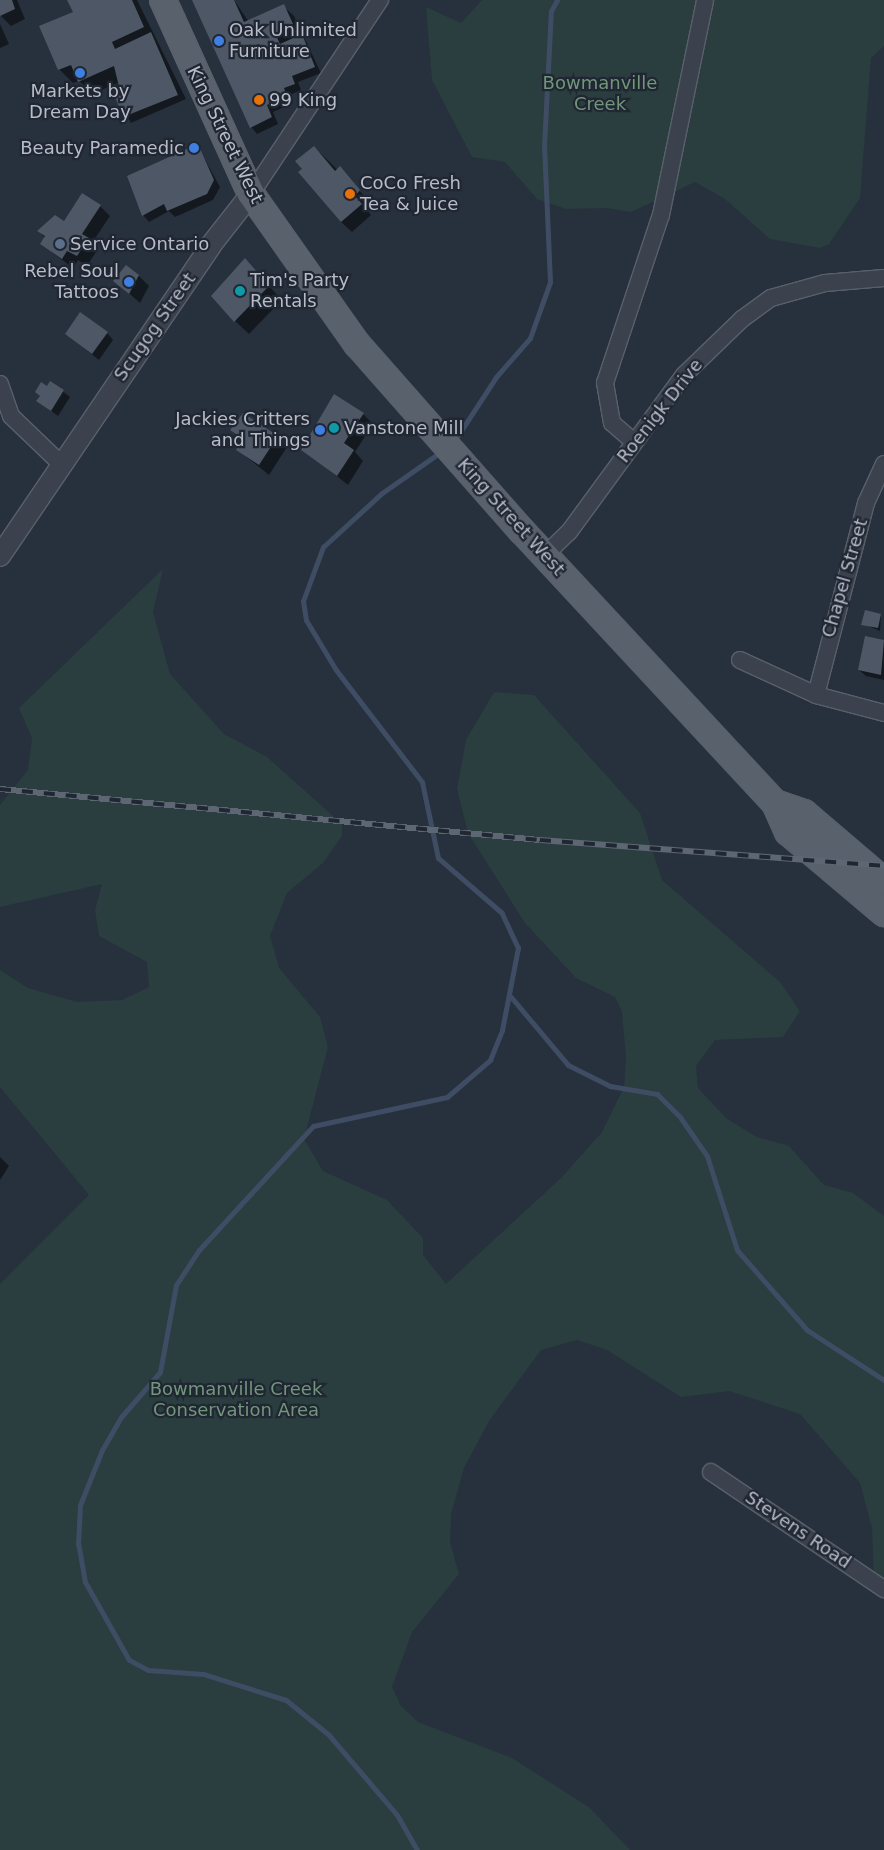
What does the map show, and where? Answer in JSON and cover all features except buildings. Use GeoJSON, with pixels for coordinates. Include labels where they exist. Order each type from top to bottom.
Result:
{"type":"FeatureCollection","features":[{"type":"Feature","properties":{"kind":"main road","name":"King Street West"},"geometry":{"type":"LineString","coordinates":[[163,0],[251,194],[358,344],[522,531],[775,803],[788,832],[884,912]]}},
{"type":"Feature","properties":{"kind":"main road","name":"King Street West"},"geometry":{"type":"LineString","coordinates":[[775,803],[804,813],[884,881]]}},
{"type":"Feature","properties":{"kind":"street","name":"Scugog Street"},"geometry":{"type":"LineString","coordinates":[[0,556],[60,464],[251,194],[380,0]]}},
{"type":"Feature","properties":{"kind":"street"},"geometry":{"type":"LineString","coordinates":[[634,442],[612,423],[605,383],[661,215],[704,0]]}},
{"type":"Feature","properties":{"kind":"street","name":"Roenigk Drive"},"geometry":{"type":"LineString","coordinates":[[545,555],[569,532],[684,376],[771,298],[824,284],[884,278]]}},
{"type":"Feature","properties":{"kind":"street"},"geometry":{"type":"LineString","coordinates":[[0,384],[11,416],[60,464]]}},
{"type":"Feature","properties":{"kind":"street","name":"Chapel Street"},"geometry":{"type":"LineString","coordinates":[[816,695],[866,503],[884,464]]}},
{"type":"Feature","properties":{"kind":"street"},"geometry":{"type":"LineString","coordinates":[[740,660],[816,695],[884,713]]}},
{"type":"Feature","properties":{"kind":"street","name":"Stevens Road"},"geometry":{"type":"LineString","coordinates":[[711,1472],[884,1589]]}},
{"type":"Feature","properties":{"kind":"green space","name":"Bowmanville Creek"},"geometry":{"type":"Polygon","coordinates":[[[482,0],[884,0],[884,46],[871,58],[860,198],[829,244],[820,248],[770,239],[725,199],[695,182],[631,212],[606,208],[566,209],[537,199],[505,162],[472,157],[432,80],[426,7],[461,23],[482,0]]]}},
{"type":"Feature","properties":{"kind":"green space","name":"Bowmanville Creek Conservation Area"},"geometry":{"type":"Polygon","coordinates":[[[163,569],[153,612],[170,674],[224,734],[267,757],[342,824],[342,836],[323,863],[287,893],[270,936],[279,968],[320,1017],[328,1047],[304,1139],[323,1171],[387,1200],[423,1238],[423,1255],[446,1284],[561,1178],[602,1132],[624,1087],[626,1058],[622,1012],[615,997],[576,978],[525,923],[468,833],[457,789],[466,740],[494,692],[534,695],[640,813],[662,880],[780,982],[800,1011],[783,1037],[715,1040],[696,1066],[698,1088],[727,1119],[757,1137],[789,1146],[824,1185],[853,1193],[884,1216],[884,1587],[874,1581],[872,1528],[860,1483],[800,1414],[729,1391],[681,1397],[607,1350],[577,1340],[541,1350],[489,1421],[464,1468],[451,1514],[450,1542],[459,1574],[412,1632],[392,1687],[401,1706],[418,1722],[512,1758],[590,1808],[630,1850],[0,1850],[0,1284],[89,1195],[0,1087],[0,970],[28,988],[77,1002],[122,1000],[149,987],[147,962],[99,936],[95,910],[102,884],[0,907],[0,805],[28,770],[32,738],[19,708],[163,569]]]}},
{"type":"Feature","properties":{"kind":"waterway","name":"Bowmanville Creek"},"geometry":{"type":"LineString","coordinates":[[453,443],[496,377],[530,338],[550,282],[544,147],[551,11],[557,0]]}},
{"type":"Feature","properties":{"kind":"waterway","name":"Bowmanville Creek"},"geometry":{"type":"LineString","coordinates":[[417,1850],[397,1815],[329,1735],[286,1700],[203,1674],[148,1670],[129,1660],[85,1582],[78,1544],[80,1505],[102,1450],[122,1416],[160,1372],[176,1285],[199,1250],[313,1126],[447,1097],[490,1060],[502,1030],[518,948],[502,913],[438,858],[422,782],[336,670],[306,620],[303,601],[323,547],[382,493],[442,451]]}},
{"type":"Feature","properties":{"kind":"waterway"},"geometry":{"type":"LineString","coordinates":[[511,997],[568,1065],[610,1086],[657,1094],[680,1117],[707,1156],[737,1250],[807,1330],[884,1380]]}},
{"type":"Feature","properties":{"kind":"railway"},"geometry":{"type":"LineString","coordinates":[[0,789],[540,840],[884,866]]}},
{"type":"Feature","properties":{"kind":"place","name":"Oak Unlimited Furniture"},"geometry":{"type":"Point","coordinates":[219,41]}},
{"type":"Feature","properties":{"kind":"place","name":"Markets by Dream Day"},"geometry":{"type":"Point","coordinates":[80,73]}},
{"type":"Feature","properties":{"kind":"place","name":"99 King"},"geometry":{"type":"Point","coordinates":[259,100]}},
{"type":"Feature","properties":{"kind":"place","name":"Beauty Paramedic"},"geometry":{"type":"Point","coordinates":[194,148]}},
{"type":"Feature","properties":{"kind":"place","name":"CoCo Fresh Tea & Juice"},"geometry":{"type":"Point","coordinates":[350,194]}},
{"type":"Feature","properties":{"kind":"place","name":"Service Ontario"},"geometry":{"type":"Point","coordinates":[60,244]}},
{"type":"Feature","properties":{"kind":"place","name":"Rebel Soul Tattoos"},"geometry":{"type":"Point","coordinates":[129,282]}},
{"type":"Feature","properties":{"kind":"place","name":"Tim's Party Rentals"},"geometry":{"type":"Point","coordinates":[240,291]}},
{"type":"Feature","properties":{"kind":"place","name":"Vanstone Mill"},"geometry":{"type":"Point","coordinates":[334,428]}},
{"type":"Feature","properties":{"kind":"place","name":"Jackies Critters and Things"},"geometry":{"type":"Point","coordinates":[320,430]}}]}
